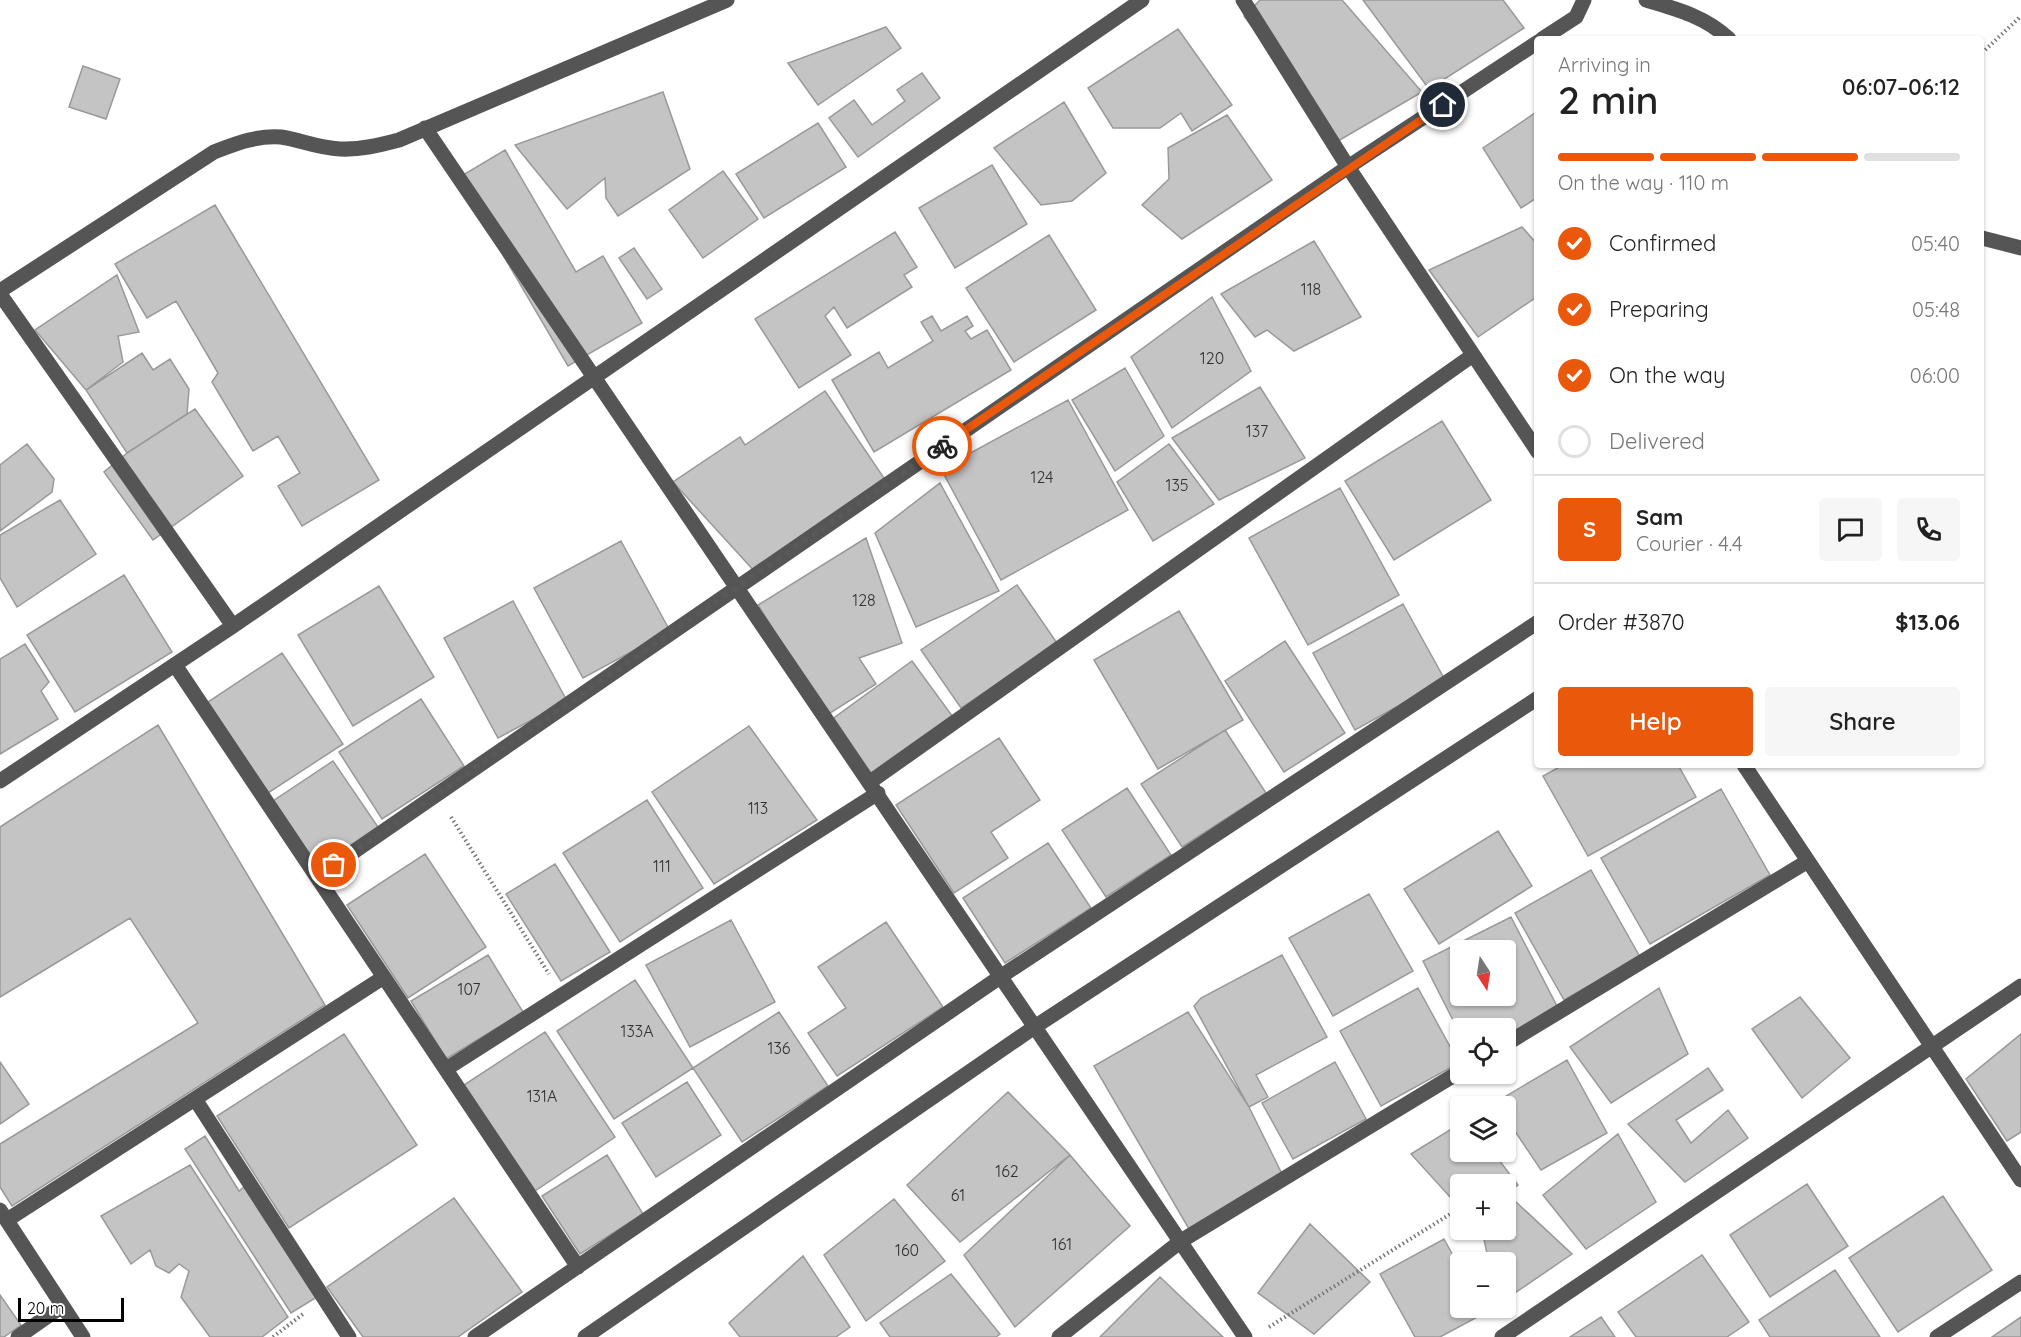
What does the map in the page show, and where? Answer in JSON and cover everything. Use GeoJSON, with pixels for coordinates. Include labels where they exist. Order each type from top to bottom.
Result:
{"type":"FeatureCollection","features":[{"type":"Feature","properties":{"kind":"street"},"geometry":{"type":"LineString","coordinates":[[233,626],[0,292],[214,152],[246,139],[281,137],[314,147],[343,150],[371,147],[399,140],[727,0]]}},
{"type":"Feature","properties":{"kind":"street"},"geometry":{"type":"LineString","coordinates":[[0,782],[233,626],[1142,0]]}},
{"type":"Feature","properties":{"kind":"street"},"geometry":{"type":"LineString","coordinates":[[1243,0],[1348,167],[1534,446]]}},
{"type":"Feature","properties":{"kind":"street"},"geometry":{"type":"LineString","coordinates":[[1547,36],[1576,17],[1584,0]]}},
{"type":"Feature","properties":{"kind":"street"},"geometry":{"type":"LineString","coordinates":[[1646,0],[1678,9],[1713,24],[1726,36]]}},
{"type":"Feature","properties":{"kind":"street"},"geometry":{"type":"LineString","coordinates":[[317,877],[1348,167],[1534,45]]}},
{"type":"Feature","properties":{"kind":"street"},"geometry":{"type":"LineString","coordinates":[[425,128],[593,379],[1003,975],[1245,1337]]}},
{"type":"Feature","properties":{"kind":"street"},"geometry":{"type":"LineString","coordinates":[[1984,241],[2021,248]]}},
{"type":"Feature","properties":{"kind":"street"},"geometry":{"type":"LineString","coordinates":[[446,1069],[874,787],[1473,355]]}},
{"type":"Feature","properties":{"kind":"street"},"geometry":{"type":"LineString","coordinates":[[476,1337],[1003,975],[1534,625]]}},
{"type":"Feature","properties":{"kind":"street"},"geometry":{"type":"LineString","coordinates":[[175,665],[578,1267]]}},
{"type":"Feature","properties":{"kind":"street"},"geometry":{"type":"LineString","coordinates":[[585,1337],[1036,1026],[1534,701]]}},
{"type":"Feature","properties":{"kind":"street"},"geometry":{"type":"LineString","coordinates":[[1746,768],[2021,1180]]}},
{"type":"Feature","properties":{"kind":"street"},"geometry":{"type":"LineString","coordinates":[[1516,1038],[1808,861]]}},
{"type":"Feature","properties":{"kind":"street"},"geometry":{"type":"LineString","coordinates":[[82,1337],[3,1215],[195,1099],[384,977]]}},
{"type":"Feature","properties":{"kind":"street"},"geometry":{"type":"LineString","coordinates":[[1502,1337],[2021,986]]}},
{"type":"Feature","properties":{"kind":"street"},"geometry":{"type":"LineString","coordinates":[[1059,1337],[1181,1241],[1450,1078]]}},
{"type":"Feature","properties":{"kind":"street"},"geometry":{"type":"LineString","coordinates":[[195,1099],[349,1337]]}},
{"type":"Feature","properties":{"kind":"street"},"geometry":{"type":"LineString","coordinates":[[1937,1337],[2021,1281]]}},
{"type":"Feature","properties":{"kind":"street"},"geometry":{"type":"LineString","coordinates":[[18,1337],[62,1306]]}},
{"type":"Feature","properties":{"kind":"path"},"geometry":{"type":"LineString","coordinates":[[1984,51],[2021,16]]}},
{"type":"Feature","properties":{"kind":"path"},"geometry":{"type":"LineString","coordinates":[[436,794],[562,994]]}},
{"type":"Feature","properties":{"kind":"path"},"geometry":{"type":"LineString","coordinates":[[1263,1331],[1450,1214]]}},
{"type":"Feature","properties":{"kind":"path"},"geometry":{"type":"LineString","coordinates":[[273,1337],[324,1299]]}},
{"type":"Feature","properties":{"kind":"building"},"geometry":{"type":"Polygon","coordinates":[[[1260,0],[1342,0],[1422,92],[1338,141],[1244,16],[1260,0]]]}},
{"type":"Feature","properties":{"kind":"building"},"geometry":{"type":"Polygon","coordinates":[[[1363,0],[1503,0],[1524,28],[1429,89],[1363,0]]]}},
{"type":"Feature","properties":{"kind":"building"},"geometry":{"type":"Polygon","coordinates":[[[886,27],[901,48],[818,105],[788,63],[886,27]]]}},
{"type":"Feature","properties":{"kind":"building"},"geometry":{"type":"Polygon","coordinates":[[[1178,29],[1232,105],[1192,131],[1181,113],[1160,128],[1113,128],[1088,88],[1178,29]]]}},
{"type":"Feature","properties":{"kind":"building"},"geometry":{"type":"Polygon","coordinates":[[[83,66],[120,79],[106,119],[69,107],[83,66]]]}},
{"type":"Feature","properties":{"kind":"building"},"geometry":{"type":"Polygon","coordinates":[[[922,73],[940,98],[858,157],[829,118],[854,100],[872,125],[905,101],[897,90],[922,73]]]}},
{"type":"Feature","properties":{"kind":"building"},"geometry":{"type":"Polygon","coordinates":[[[663,92],[690,169],[618,216],[606,198],[605,178],[567,209],[515,145],[663,92]]]}},
{"type":"Feature","properties":{"kind":"building"},"geometry":{"type":"Polygon","coordinates":[[[1064,102],[1106,173],[1072,201],[1041,205],[994,148],[1064,102]]]}},
{"type":"Feature","properties":{"kind":"building"},"geometry":{"type":"Polygon","coordinates":[[[1534,114],[1534,200],[1521,208],[1483,148],[1534,114]]]}},
{"type":"Feature","properties":{"kind":"building"},"geometry":{"type":"Polygon","coordinates":[[[1227,115],[1272,180],[1182,239],[1142,205],[1169,179],[1168,148],[1227,115]]]}},
{"type":"Feature","properties":{"kind":"building"},"geometry":{"type":"Polygon","coordinates":[[[818,123],[846,167],[764,218],[736,174],[818,123]]]}},
{"type":"Feature","properties":{"kind":"building"},"geometry":{"type":"Polygon","coordinates":[[[505,150],[576,272],[603,256],[642,323],[568,366],[458,178],[505,150]]]}},
{"type":"Feature","properties":{"kind":"building"},"geometry":{"type":"Polygon","coordinates":[[[992,165],[1027,224],[955,268],[919,208],[992,165]]]}},
{"type":"Feature","properties":{"kind":"building"},"geometry":{"type":"Polygon","coordinates":[[[723,171],[758,219],[703,258],[669,210],[723,171]]]}},
{"type":"Feature","properties":{"kind":"building"},"geometry":{"type":"Polygon","coordinates":[[[215,205],[379,480],[302,526],[278,486],[300,473],[278,436],[253,451],[212,382],[218,373],[176,301],[147,318],[115,264],[215,205]]]}},
{"type":"Feature","properties":{"kind":"building"},"geometry":{"type":"Polygon","coordinates":[[[1522,227],[1534,240],[1534,299],[1478,337],[1429,270],[1522,227]]]}},
{"type":"Feature","properties":{"kind":"building"},"geometry":{"type":"Polygon","coordinates":[[[895,232],[917,267],[904,275],[912,287],[847,328],[834,307],[825,316],[851,355],[799,388],[755,319],[895,232]]]}},
{"type":"Feature","properties":{"kind":"building"},"geometry":{"type":"Polygon","coordinates":[[[1049,235],[1096,310],[1014,362],[966,288],[1049,235]]]}},
{"type":"Feature","properties":{"kind":"building"},"geometry":{"type":"Polygon","coordinates":[[[1314,241],[1361,317],[1294,351],[1267,330],[1255,337],[1221,294],[1314,241]]]}},
{"type":"Feature","properties":{"kind":"building"},"geometry":{"type":"Polygon","coordinates":[[[634,248],[662,289],[647,299],[619,258],[634,248]]]}},
{"type":"Feature","properties":{"kind":"building"},"geometry":{"type":"Polygon","coordinates":[[[117,275],[139,332],[118,336],[123,362],[86,390],[35,330],[117,275]]]}},
{"type":"Feature","properties":{"kind":"building"},"geometry":{"type":"Polygon","coordinates":[[[1212,297],[1251,371],[1172,428],[1131,357],[1212,297]]]}},
{"type":"Feature","properties":{"kind":"building"},"geometry":{"type":"Polygon","coordinates":[[[932,316],[941,331],[967,316],[973,326],[965,331],[971,339],[987,330],[1011,370],[874,452],[832,380],[879,352],[888,368],[933,341],[921,322],[932,316]]]}},
{"type":"Feature","properties":{"kind":"building"},"geometry":{"type":"Polygon","coordinates":[[[142,353],[153,370],[170,359],[189,389],[187,414],[127,453],[86,390],[142,353]]]}},
{"type":"Feature","properties":{"kind":"building"},"geometry":{"type":"Polygon","coordinates":[[[1125,368],[1164,436],[1115,471],[1072,400],[1125,368]]]}},
{"type":"Feature","properties":{"kind":"building"},"geometry":{"type":"Polygon","coordinates":[[[1260,387],[1305,458],[1219,500],[1172,438],[1260,387]]]}},
{"type":"Feature","properties":{"kind":"building"},"geometry":{"type":"Polygon","coordinates":[[[825,391],[884,478],[756,573],[673,482],[740,437],[745,445],[825,391]]]}},
{"type":"Feature","properties":{"kind":"building"},"geometry":{"type":"Polygon","coordinates":[[[1068,400],[1128,510],[1001,580],[941,469],[1068,400]]]}},
{"type":"Feature","properties":{"kind":"building"},"geometry":{"type":"Polygon","coordinates":[[[195,409],[243,476],[153,540],[104,472],[127,453],[195,409]]]}},
{"type":"Feature","properties":{"kind":"building"},"geometry":{"type":"Polygon","coordinates":[[[1442,421],[1491,500],[1394,560],[1345,481],[1442,421]]]}},
{"type":"Feature","properties":{"kind":"building"},"geometry":{"type":"Polygon","coordinates":[[[27,444],[54,479],[52,492],[0,531],[0,465],[27,444]]]}},
{"type":"Feature","properties":{"kind":"building"},"geometry":{"type":"Polygon","coordinates":[[[1169,444],[1214,504],[1153,541],[1117,482],[1169,444]]]}},
{"type":"Feature","properties":{"kind":"building"},"geometry":{"type":"Polygon","coordinates":[[[940,483],[999,591],[916,627],[875,533],[940,483]]]}},
{"type":"Feature","properties":{"kind":"building"},"geometry":{"type":"Polygon","coordinates":[[[1340,488],[1399,595],[1308,645],[1249,538],[1340,488]]]}},
{"type":"Feature","properties":{"kind":"building"},"geometry":{"type":"Polygon","coordinates":[[[60,500],[96,554],[17,607],[0,578],[0,535],[60,500]]]}},
{"type":"Feature","properties":{"kind":"building"},"geometry":{"type":"Polygon","coordinates":[[[866,538],[902,643],[859,658],[876,684],[827,715],[758,605],[866,538]]]}},
{"type":"Feature","properties":{"kind":"building"},"geometry":{"type":"Polygon","coordinates":[[[621,541],[670,631],[583,678],[534,588],[621,541]]]}},
{"type":"Feature","properties":{"kind":"building"},"geometry":{"type":"Polygon","coordinates":[[[124,575],[172,652],[75,712],[27,635],[124,575]]]}},
{"type":"Feature","properties":{"kind":"building"},"geometry":{"type":"Polygon","coordinates":[[[1017,585],[1057,643],[961,708],[921,650],[1017,585]]]}},
{"type":"Feature","properties":{"kind":"building"},"geometry":{"type":"Polygon","coordinates":[[[379,586],[434,677],[353,726],[298,635],[379,586]]]}},
{"type":"Feature","properties":{"kind":"building"},"geometry":{"type":"Polygon","coordinates":[[[513,601],[567,701],[498,738],[444,638],[513,601]]]}},
{"type":"Feature","properties":{"kind":"building"},"geometry":{"type":"Polygon","coordinates":[[[1403,604],[1445,680],[1355,730],[1313,653],[1403,604]]]}},
{"type":"Feature","properties":{"kind":"building"},"geometry":{"type":"Polygon","coordinates":[[[1179,611],[1243,720],[1158,769],[1094,660],[1179,611]]]}},
{"type":"Feature","properties":{"kind":"building"},"geometry":{"type":"Polygon","coordinates":[[[1285,641],[1345,733],[1284,772],[1225,681],[1285,641]]]}},
{"type":"Feature","properties":{"kind":"building"},"geometry":{"type":"Polygon","coordinates":[[[25,644],[49,682],[41,691],[58,719],[0,754],[0,659],[25,644]]]}},
{"type":"Feature","properties":{"kind":"building"},"geometry":{"type":"Polygon","coordinates":[[[282,653],[343,744],[268,793],[208,702],[282,653]]]}},
{"type":"Feature","properties":{"kind":"building"},"geometry":{"type":"Polygon","coordinates":[[[912,661],[953,717],[873,776],[831,720],[912,661]]]}},
{"type":"Feature","properties":{"kind":"building"},"geometry":{"type":"Polygon","coordinates":[[[421,699],[464,766],[382,819],[339,752],[421,699]]]}},
{"type":"Feature","properties":{"kind":"building"},"geometry":{"type":"Polygon","coordinates":[[[158,725],[325,1005],[12,1206],[0,1187],[0,1144],[198,1023],[130,918],[0,997],[0,827],[158,725]]]}},
{"type":"Feature","properties":{"kind":"building"},"geometry":{"type":"Polygon","coordinates":[[[749,726],[817,820],[714,884],[652,792],[749,726]]]}},
{"type":"Feature","properties":{"kind":"building"},"geometry":{"type":"Polygon","coordinates":[[[1225,730],[1266,793],[1182,847],[1141,784],[1225,730]]]}},
{"type":"Feature","properties":{"kind":"building"},"geometry":{"type":"Polygon","coordinates":[[[999,738],[1040,800],[991,832],[1008,858],[954,893],[896,805],[999,738]]]}},
{"type":"Feature","properties":{"kind":"building"},"geometry":{"type":"Polygon","coordinates":[[[333,761],[378,827],[318,867],[273,801],[333,761]]]}},
{"type":"Feature","properties":{"kind":"building"},"geometry":{"type":"Polygon","coordinates":[[[1558,768],[1680,768],[1696,797],[1588,856],[1543,776],[1558,768]]]}},
{"type":"Feature","properties":{"kind":"building"},"geometry":{"type":"Polygon","coordinates":[[[1127,788],[1171,855],[1106,897],[1062,830],[1127,788]]]}},
{"type":"Feature","properties":{"kind":"building"},"geometry":{"type":"Polygon","coordinates":[[[1721,789],[1770,875],[1650,944],[1601,858],[1721,789]]]}},
{"type":"Feature","properties":{"kind":"building"},"geometry":{"type":"Polygon","coordinates":[[[647,800],[703,888],[620,942],[563,853],[647,800]]]}},
{"type":"Feature","properties":{"kind":"building"},"geometry":{"type":"Polygon","coordinates":[[[1498,831],[1532,886],[1439,944],[1404,889],[1498,831]]]}},
{"type":"Feature","properties":{"kind":"building"},"geometry":{"type":"Polygon","coordinates":[[[1048,843],[1091,908],[1005,963],[963,898],[1048,843]]]}},
{"type":"Feature","properties":{"kind":"building"},"geometry":{"type":"Polygon","coordinates":[[[425,854],[486,947],[408,998],[347,905],[425,854]]]}},
{"type":"Feature","properties":{"kind":"building"},"geometry":{"type":"Polygon","coordinates":[[[555,864],[610,952],[561,981],[506,894],[555,864]]]}},
{"type":"Feature","properties":{"kind":"building"},"geometry":{"type":"Polygon","coordinates":[[[1591,870],[1640,957],[1564,1000],[1515,913],[1591,870]]]}},
{"type":"Feature","properties":{"kind":"building"},"geometry":{"type":"Polygon","coordinates":[[[1369,894],[1413,971],[1333,1016],[1289,938],[1369,894]]]}},
{"type":"Feature","properties":{"kind":"building"},"geometry":{"type":"Polygon","coordinates":[[[1511,917],[1559,1010],[1516,1032],[1516,1018],[1452,1018],[1423,961],[1450,948],[1450,1006],[1516,1006],[1516,940],[1465,940],[1511,917]]]}},
{"type":"Feature","properties":{"kind":"building"},"geometry":{"type":"Polygon","coordinates":[[[731,920],[775,1002],[690,1047],[646,965],[731,920]]]}},
{"type":"Feature","properties":{"kind":"building"},"geometry":{"type":"Polygon","coordinates":[[[886,922],[943,1007],[837,1076],[808,1033],[846,1008],[818,967],[886,922]]]}},
{"type":"Feature","properties":{"kind":"building"},"geometry":{"type":"Polygon","coordinates":[[[488,955],[523,1012],[446,1059],[411,1001],[488,955]]]}},
{"type":"Feature","properties":{"kind":"building"},"geometry":{"type":"Polygon","coordinates":[[[1282,955],[1327,1037],[1256,1075],[1268,1097],[1249,1107],[1194,1006],[1201,998],[1282,955]]]}},
{"type":"Feature","properties":{"kind":"building"},"geometry":{"type":"Polygon","coordinates":[[[635,980],[693,1068],[614,1119],[557,1031],[635,980]]]}},
{"type":"Feature","properties":{"kind":"building"},"geometry":{"type":"Polygon","coordinates":[[[1418,988],[1450,1047],[1450,1068],[1381,1106],[1340,1031],[1418,988]]]}},
{"type":"Feature","properties":{"kind":"building"},"geometry":{"type":"Polygon","coordinates":[[[1659,988],[1688,1054],[1611,1103],[1570,1047],[1659,988]]]}},
{"type":"Feature","properties":{"kind":"building"},"geometry":{"type":"Polygon","coordinates":[[[1800,997],[1850,1058],[1802,1098],[1752,1029],[1800,997]]]}},
{"type":"Feature","properties":{"kind":"building"},"geometry":{"type":"Polygon","coordinates":[[[779,1012],[828,1086],[742,1142],[693,1068],[779,1012]]]}},
{"type":"Feature","properties":{"kind":"building"},"geometry":{"type":"Polygon","coordinates":[[[1188,1012],[1249,1107],[1283,1176],[1189,1229],[1094,1066],[1188,1012]]]}},
{"type":"Feature","properties":{"kind":"building"},"geometry":{"type":"Polygon","coordinates":[[[545,1032],[615,1137],[535,1191],[464,1085],[545,1032]]]}},
{"type":"Feature","properties":{"kind":"building"},"geometry":{"type":"Polygon","coordinates":[[[344,1034],[417,1145],[289,1228],[217,1116],[344,1034]]]}},
{"type":"Feature","properties":{"kind":"building"},"geometry":{"type":"Polygon","coordinates":[[[2021,1034],[2021,1132],[2007,1141],[1966,1079],[2021,1034]]]}},
{"type":"Feature","properties":{"kind":"building"},"geometry":{"type":"Polygon","coordinates":[[[1567,1060],[1607,1133],[1541,1170],[1516,1133],[1516,1096],[1506,1096],[1567,1060]]]}},
{"type":"Feature","properties":{"kind":"building"},"geometry":{"type":"Polygon","coordinates":[[[0,1062],[29,1104],[0,1124],[0,1062]]]}},
{"type":"Feature","properties":{"kind":"building"},"geometry":{"type":"Polygon","coordinates":[[[1335,1062],[1366,1119],[1293,1159],[1262,1103],[1335,1062]]]}},
{"type":"Feature","properties":{"kind":"building"},"geometry":{"type":"Polygon","coordinates":[[[1708,1068],[1723,1090],[1676,1120],[1691,1143],[1728,1110],[1748,1138],[1685,1182],[1628,1124],[1708,1068]]]}},
{"type":"Feature","properties":{"kind":"building"},"geometry":{"type":"Polygon","coordinates":[[[687,1082],[721,1135],[656,1177],[622,1123],[687,1082]]]}},
{"type":"Feature","properties":{"kind":"building"},"geometry":{"type":"Polygon","coordinates":[[[1008,1092],[1070,1155],[960,1242],[907,1185],[1008,1092]]]}},
{"type":"Feature","properties":{"kind":"building"},"geometry":{"type":"Polygon","coordinates":[[[1450,1130],[1450,1162],[1501,1162],[1510,1174],[1450,1174],[1450,1197],[1411,1154],[1450,1130]]]}},
{"type":"Feature","properties":{"kind":"building"},"geometry":{"type":"Polygon","coordinates":[[[1618,1134],[1656,1202],[1586,1249],[1543,1195],[1618,1134]]]}},
{"type":"Feature","properties":{"kind":"building"},"geometry":{"type":"Polygon","coordinates":[[[205,1136],[239,1191],[245,1186],[317,1297],[291,1313],[185,1149],[205,1136]]]}},
{"type":"Feature","properties":{"kind":"building"},"geometry":{"type":"Polygon","coordinates":[[[607,1155],[643,1214],[580,1254],[542,1196],[607,1155]]]}},
{"type":"Feature","properties":{"kind":"building"},"geometry":{"type":"Polygon","coordinates":[[[1070,1155],[1130,1226],[1015,1327],[964,1255],[1070,1155]]]}},
{"type":"Feature","properties":{"kind":"building"},"geometry":{"type":"Polygon","coordinates":[[[190,1165],[288,1317],[262,1337],[210,1337],[181,1297],[189,1271],[179,1264],[169,1273],[156,1266],[150,1250],[131,1264],[101,1216],[190,1165]]]}},
{"type":"Feature","properties":{"kind":"building"},"geometry":{"type":"Polygon","coordinates":[[[1807,1184],[1848,1246],[1770,1297],[1730,1235],[1807,1184]]]}},
{"type":"Feature","properties":{"kind":"building"},"geometry":{"type":"Polygon","coordinates":[[[1943,1196],[1992,1270],[1898,1332],[1849,1258],[1943,1196]]]}},
{"type":"Feature","properties":{"kind":"building"},"geometry":{"type":"Polygon","coordinates":[[[454,1198],[522,1292],[458,1337],[363,1337],[327,1287],[454,1198]]]}},
{"type":"Feature","properties":{"kind":"building"},"geometry":{"type":"Polygon","coordinates":[[[894,1199],[945,1261],[866,1321],[824,1255],[894,1199]]]}},
{"type":"Feature","properties":{"kind":"building"},"geometry":{"type":"Polygon","coordinates":[[[1516,1202],[1572,1254],[1516,1292],[1516,1252],[1487,1252],[1484,1240],[1516,1240],[1516,1202]]]}},
{"type":"Feature","properties":{"kind":"building"},"geometry":{"type":"Polygon","coordinates":[[[1310,1224],[1370,1282],[1314,1334],[1258,1293],[1310,1224]]]}},
{"type":"Feature","properties":{"kind":"building"},"geometry":{"type":"Polygon","coordinates":[[[1444,1239],[1451,1252],[1450,1318],[1476,1318],[1440,1337],[1415,1337],[1380,1274],[1444,1239]]]}},
{"type":"Feature","properties":{"kind":"building"},"geometry":{"type":"Polygon","coordinates":[[[1702,1255],[1749,1322],[1727,1337],[1636,1337],[1618,1312],[1702,1255]]]}},
{"type":"Feature","properties":{"kind":"building"},"geometry":{"type":"Polygon","coordinates":[[[803,1256],[850,1327],[836,1337],[740,1337],[729,1323],[803,1256]]]}},
{"type":"Feature","properties":{"kind":"building"},"geometry":{"type":"Polygon","coordinates":[[[1835,1270],[1880,1337],[1770,1337],[1759,1320],[1835,1270]]]}},
{"type":"Feature","properties":{"kind":"building"},"geometry":{"type":"Polygon","coordinates":[[[951,1274],[1000,1334],[996,1337],[890,1337],[880,1323],[951,1274]]]}},
{"type":"Feature","properties":{"kind":"building"},"geometry":{"type":"Polygon","coordinates":[[[1160,1277],[1223,1337],[1100,1337],[1160,1277]]]}},
{"type":"Feature","properties":{"kind":"building"},"geometry":{"type":"Polygon","coordinates":[[[0,1295],[21,1325],[4,1337],[0,1337],[0,1295]]]}},
{"type":"Feature","properties":{"kind":"building"},"geometry":{"type":"Polygon","coordinates":[[[1601,1317],[1615,1337],[1570,1337],[1601,1317]]]}},
{"type":"Feature","properties":{"kind":"building"},"geometry":{"type":"Polygon","coordinates":[[[2021,1317],[2021,1337],[1992,1337],[2021,1317]]]}},
{"type":"Feature","properties":{"kind":"way so far"},"geometry":{"type":"LineString","coordinates":[[334,865],[942,446]]}},
{"type":"Feature","properties":{"kind":"route"},"geometry":{"type":"LineString","coordinates":[[942,446],[1348,167],[1443,105]]}}]}
